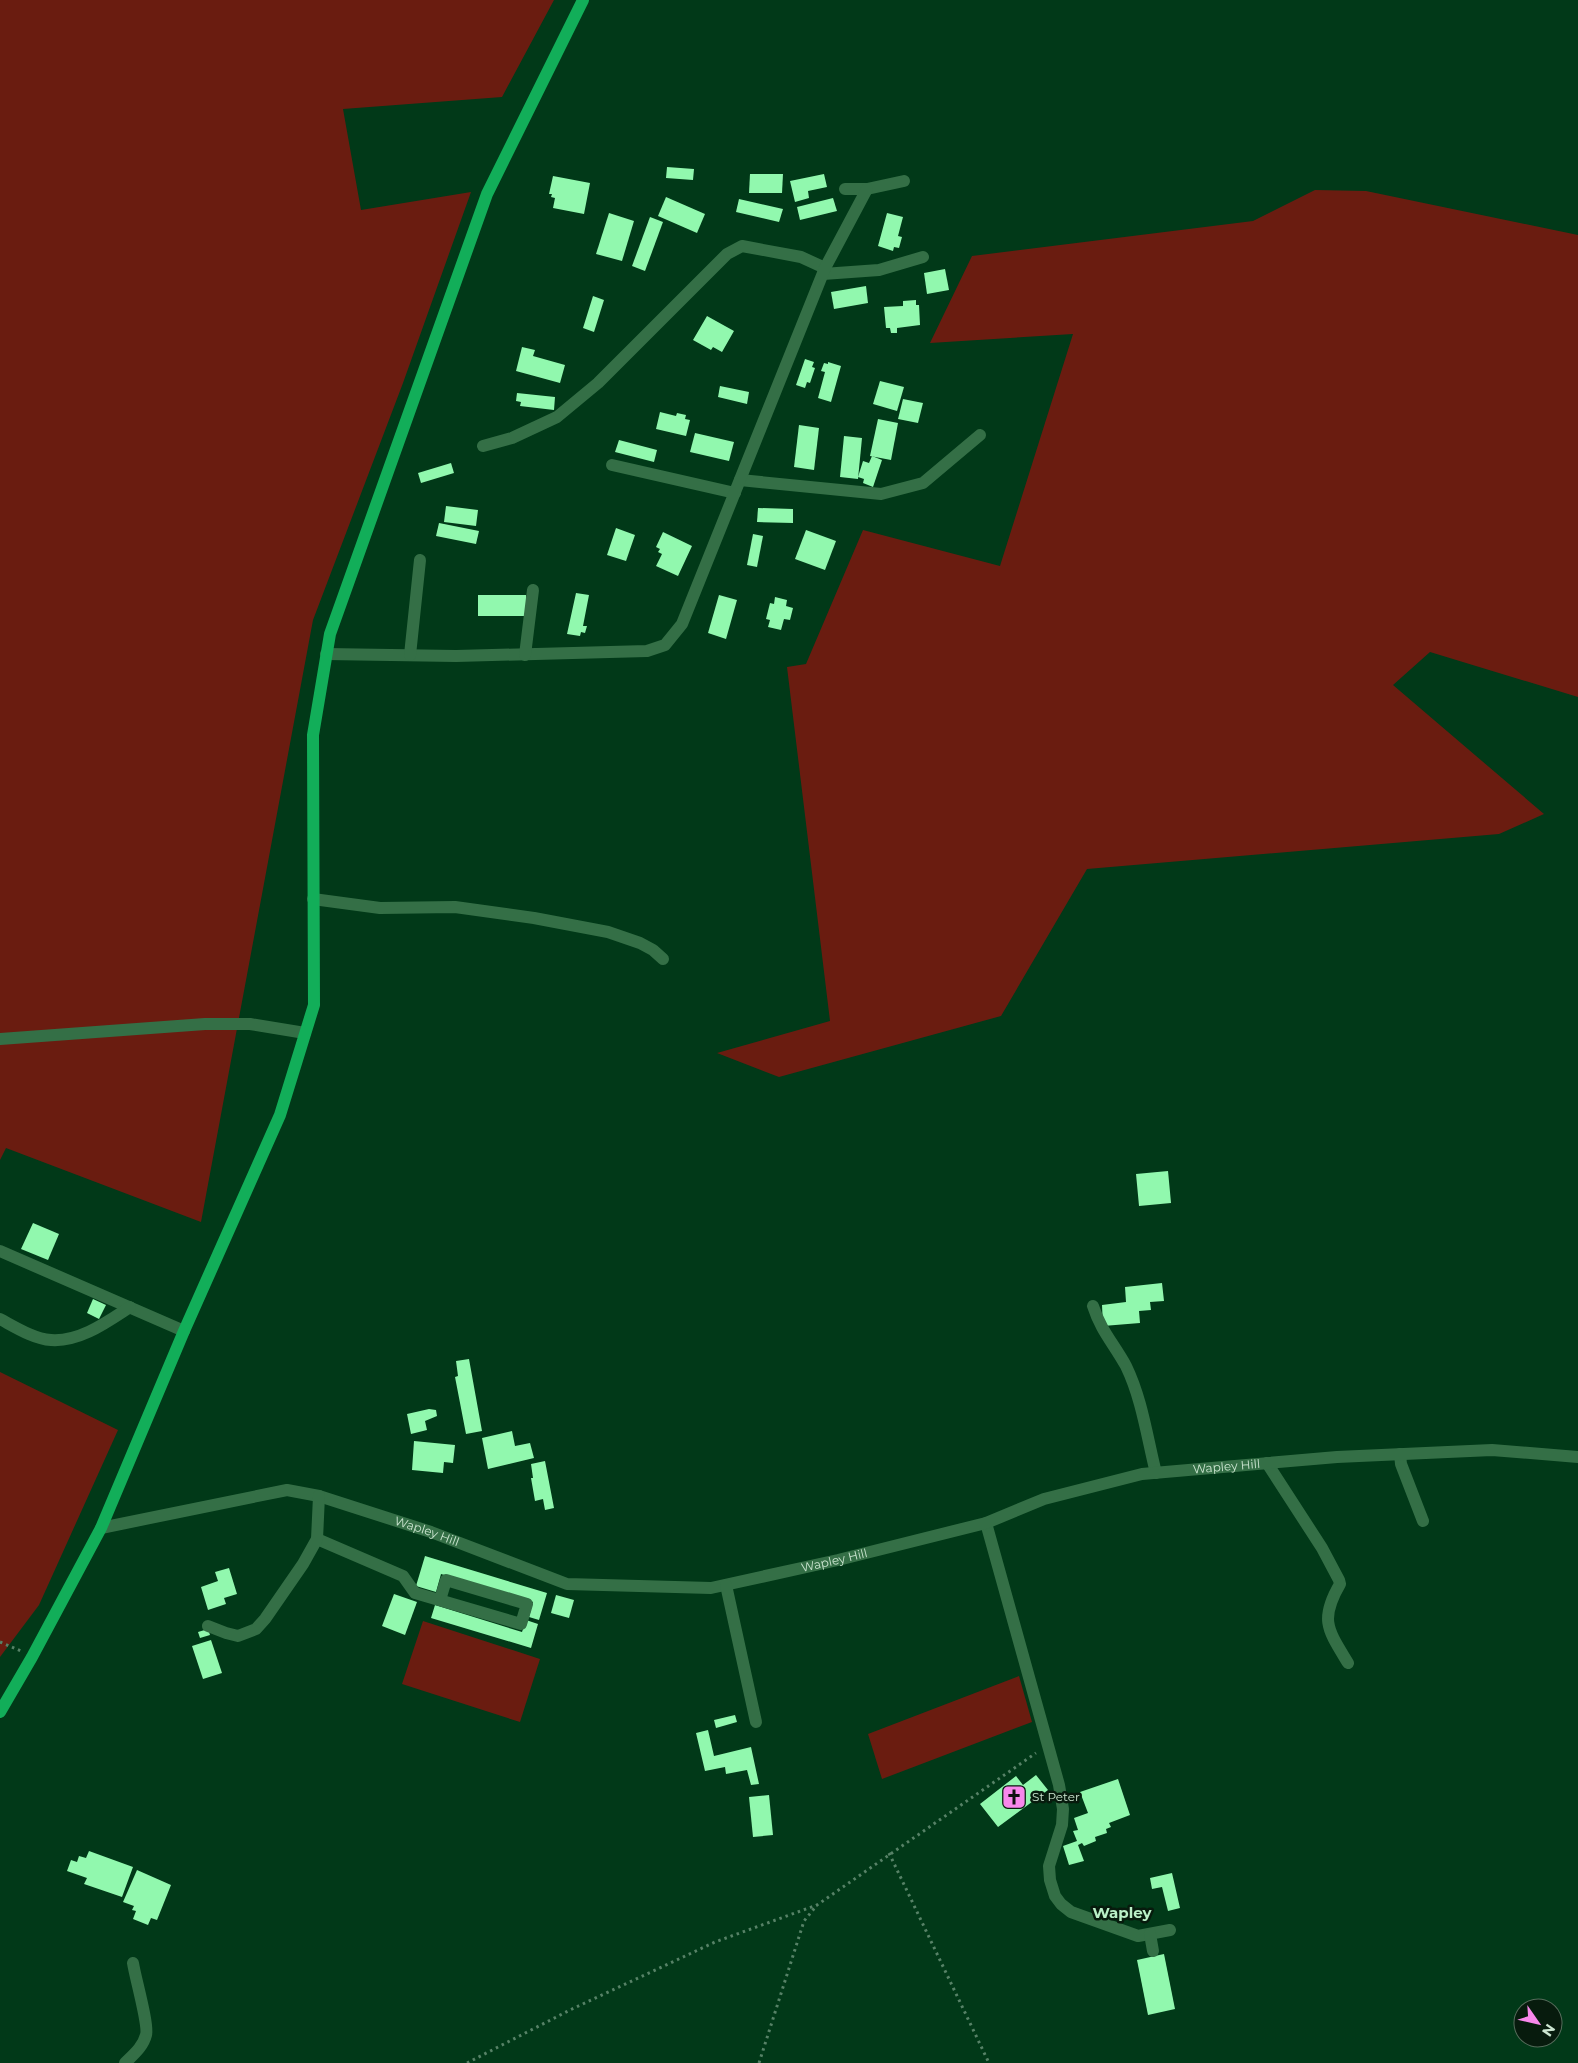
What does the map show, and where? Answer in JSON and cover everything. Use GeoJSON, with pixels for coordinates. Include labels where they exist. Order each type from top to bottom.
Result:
{"type":"FeatureCollection","features":[{"type":"Feature","properties":{"kind":"main road"},"geometry":{"type":"LineString","coordinates":[[0,1712],[32,1657],[101,1528],[184,1330],[280,1115],[314,1005],[313,735],[330,634],[487,194],[583,0]]}},
{"type":"Feature","properties":{"kind":"street"},"geometry":{"type":"LineString","coordinates":[[845,189],[867,189],[904,181]]}},
{"type":"Feature","properties":{"kind":"street"},"geometry":{"type":"LineString","coordinates":[[326,654],[456,656],[647,651],[666,646],[682,624],[824,271],[867,189]]}},
{"type":"Feature","properties":{"kind":"street"},"geometry":{"type":"LineString","coordinates":[[483,446],[512,438],[557,417],[598,383],[727,254],[742,246],[801,256],[824,271],[879,270],[923,257]]}},
{"type":"Feature","properties":{"kind":"street"},"geometry":{"type":"LineString","coordinates":[[740,480],[881,494],[923,483],[980,435]]}},
{"type":"Feature","properties":{"kind":"street"},"geometry":{"type":"LineString","coordinates":[[612,465],[735,493]]}},
{"type":"Feature","properties":{"kind":"street"},"geometry":{"type":"LineString","coordinates":[[410,655],[420,560]]}},
{"type":"Feature","properties":{"kind":"street"},"geometry":{"type":"LineString","coordinates":[[525,654],[533,590]]}},
{"type":"Feature","properties":{"kind":"street"},"geometry":{"type":"LineString","coordinates":[[313,899],[380,908],[455,907],[534,918],[608,932],[640,943],[653,950],[663,959]]}},
{"type":"Feature","properties":{"kind":"street"},"geometry":{"type":"LineString","coordinates":[[0,1039],[206,1024],[250,1024],[305,1033]]}},
{"type":"Feature","properties":{"kind":"street"},"geometry":{"type":"LineString","coordinates":[[0,1251],[184,1330]]}},
{"type":"Feature","properties":{"kind":"street"},"geometry":{"type":"LineString","coordinates":[[1093,1306],[1103,1332],[1126,1366],[1139,1400],[1156,1473]]}},
{"type":"Feature","properties":{"kind":"street"},"geometry":{"type":"LineString","coordinates":[[0,1319],[34,1335],[51,1340],[79,1336],[104,1324],[130,1307]]}},
{"type":"Feature","properties":{"kind":"street","name":"Wapley Hill"},"geometry":{"type":"LineString","coordinates":[[101,1528],[287,1490],[319,1496],[431,1532],[568,1584],[711,1588],[838,1560],[986,1523],[1044,1499],[1142,1474],[1337,1456],[1492,1450],[1578,1457]]}},
{"type":"Feature","properties":{"kind":"street"},"geometry":{"type":"LineString","coordinates":[[1400,1454],[1401,1464],[1423,1522]]}},
{"type":"Feature","properties":{"kind":"street"},"geometry":{"type":"LineString","coordinates":[[1267,1463],[1322,1548],[1339,1580],[1340,1584],[1328,1606],[1327,1619],[1331,1635],[1348,1663]]}},
{"type":"Feature","properties":{"kind":"street"},"geometry":{"type":"LineString","coordinates":[[208,1626],[238,1636],[256,1629],[290,1584],[317,1539],[319,1496]]}},
{"type":"Feature","properties":{"kind":"street"},"geometry":{"type":"LineString","coordinates":[[986,1523],[1059,1785],[1063,1809],[1062,1825],[1049,1866],[1050,1880],[1055,1896],[1071,1912],[1138,1936],[1170,1930]]}},
{"type":"Feature","properties":{"kind":"street"},"geometry":{"type":"LineString","coordinates":[[317,1539],[403,1576],[415,1593],[521,1624],[527,1604],[446,1580],[440,1600]]}},
{"type":"Feature","properties":{"kind":"street"},"geometry":{"type":"LineString","coordinates":[[726,1585],[756,1722]]}},
{"type":"Feature","properties":{"kind":"street"},"geometry":{"type":"LineString","coordinates":[[1150,1934],[1154,1951]]}},
{"type":"Feature","properties":{"kind":"street"},"geometry":{"type":"LineString","coordinates":[[125,2063],[142,2045],[147,2034],[146,2018],[133,1963]]}},
{"type":"Feature","properties":{"kind":"path"},"geometry":{"type":"LineString","coordinates":[[0,1642],[32,1657]]}},
{"type":"Feature","properties":{"kind":"path"},"geometry":{"type":"LineString","coordinates":[[759,2063],[804,1921],[817,1905],[889,1853],[1047,1746]]}},
{"type":"Feature","properties":{"kind":"path"},"geometry":{"type":"LineString","coordinates":[[889,1853],[989,2063]]}},
{"type":"Feature","properties":{"kind":"path"},"geometry":{"type":"LineString","coordinates":[[467,2063],[570,2010],[715,1942],[817,1905]]}},
{"type":"Feature","properties":{"kind":"shaded area"},"geometry":{"type":"Polygon","coordinates":[[[0,0],[554,0],[502,97],[343,109],[361,210],[471,192],[403,383],[313,620],[201,1222],[6,1148],[0,1160],[0,0]]]}},
{"type":"Feature","properties":{"kind":"shaded area"},"geometry":{"type":"Polygon","coordinates":[[[1315,190],[1366,191],[1578,235],[1578,697],[1430,652],[1393,685],[1544,814],[1499,834],[1087,869],[1001,1016],[779,1077],[717,1053],[830,1021],[787,667],[806,664],[863,530],[1000,566],[1073,334],[930,343],[972,256],[1253,221],[1315,190]]]}},
{"type":"Feature","properties":{"kind":"shaded area"},"geometry":{"type":"Polygon","coordinates":[[[0,1372],[118,1430],[39,1605],[0,1657],[0,1372]]]}},
{"type":"Feature","properties":{"kind":"shaded area"},"geometry":{"type":"Polygon","coordinates":[[[423,1621],[540,1659],[520,1722],[402,1684],[423,1621]]]}},
{"type":"Feature","properties":{"kind":"shaded area"},"geometry":{"type":"Polygon","coordinates":[[[1019,1676],[1032,1722],[882,1779],[868,1734],[1019,1676]]]}},
{"type":"Feature","properties":{"kind":"building"},"geometry":{"type":"Polygon","coordinates":[[[667,167],[694,169],[693,180],[666,178],[667,167]]]}},
{"type":"Feature","properties":{"kind":"building"},"geometry":{"type":"Polygon","coordinates":[[[750,174],[783,174],[782,193],[749,193],[750,174]]]}},
{"type":"Feature","properties":{"kind":"building"},"geometry":{"type":"Polygon","coordinates":[[[824,174],[827,187],[808,191],[809,198],[795,202],[790,181],[824,174]]]}},
{"type":"Feature","properties":{"kind":"building"},"geometry":{"type":"Polygon","coordinates":[[[553,176],[590,183],[584,214],[553,208],[555,198],[551,197],[552,194],[549,194],[553,176]]]}},
{"type":"Feature","properties":{"kind":"building"},"geometry":{"type":"Polygon","coordinates":[[[666,197],[705,214],[697,233],[658,216],[666,197]]]}},
{"type":"Feature","properties":{"kind":"building"},"geometry":{"type":"Polygon","coordinates":[[[833,198],[837,211],[800,220],[797,207],[833,198]]]}},
{"type":"Feature","properties":{"kind":"building"},"geometry":{"type":"Polygon","coordinates":[[[739,199],[783,209],[779,222],[736,212],[739,199]]]}},
{"type":"Feature","properties":{"kind":"building"},"geometry":{"type":"Polygon","coordinates":[[[609,213],[634,221],[622,261],[596,254],[609,213]]]}},
{"type":"Feature","properties":{"kind":"building"},"geometry":{"type":"Polygon","coordinates":[[[887,213],[903,217],[898,236],[902,237],[899,248],[894,247],[893,251],[878,246],[887,213]]]}},
{"type":"Feature","properties":{"kind":"building"},"geometry":{"type":"Polygon","coordinates":[[[650,217],[663,222],[645,271],[632,266],[650,217]]]}},
{"type":"Feature","properties":{"kind":"building"},"geometry":{"type":"Polygon","coordinates":[[[945,269],[949,290],[927,294],[924,273],[945,269]]]}},
{"type":"Feature","properties":{"kind":"building"},"geometry":{"type":"Polygon","coordinates":[[[866,286],[868,303],[834,309],[831,292],[866,286]]]}},
{"type":"Feature","properties":{"kind":"building"},"geometry":{"type":"Polygon","coordinates":[[[593,296],[604,300],[594,332],[583,328],[593,296]]]}},
{"type":"Feature","properties":{"kind":"building"},"geometry":{"type":"Polygon","coordinates":[[[916,300],[916,305],[919,305],[920,325],[897,328],[897,333],[891,333],[890,328],[886,328],[884,307],[903,306],[903,301],[916,300]]]}},
{"type":"Feature","properties":{"kind":"building"},"geometry":{"type":"Polygon","coordinates":[[[707,316],[734,331],[722,352],[713,347],[711,350],[693,340],[707,316]]]}},
{"type":"Feature","properties":{"kind":"building"},"geometry":{"type":"Polygon","coordinates":[[[522,347],[535,350],[533,356],[565,365],[560,383],[516,371],[522,347]]]}},
{"type":"Feature","properties":{"kind":"building"},"geometry":{"type":"Polygon","coordinates":[[[805,359],[814,362],[812,367],[815,368],[810,383],[807,382],[805,388],[796,385],[805,359]]]}},
{"type":"Feature","properties":{"kind":"building"},"geometry":{"type":"Polygon","coordinates":[[[828,362],[841,366],[831,402],[818,398],[825,372],[821,371],[824,363],[828,364],[828,362]]]}},
{"type":"Feature","properties":{"kind":"building"},"geometry":{"type":"Polygon","coordinates":[[[880,381],[904,387],[897,411],[873,404],[880,381]]]}},
{"type":"Feature","properties":{"kind":"building"},"geometry":{"type":"Polygon","coordinates":[[[720,386],[749,392],[747,404],[718,397],[720,386]]]}},
{"type":"Feature","properties":{"kind":"building"},"geometry":{"type":"Polygon","coordinates":[[[517,393],[555,397],[554,410],[520,406],[521,402],[516,401],[517,393]]]}},
{"type":"Feature","properties":{"kind":"building"},"geometry":{"type":"Polygon","coordinates":[[[903,399],[923,403],[918,423],[898,419],[903,399]]]}},
{"type":"Feature","properties":{"kind":"building"},"geometry":{"type":"Polygon","coordinates":[[[660,412],[676,416],[677,413],[686,415],[685,419],[690,420],[686,436],[656,429],[660,412]]]}},
{"type":"Feature","properties":{"kind":"building"},"geometry":{"type":"Polygon","coordinates":[[[878,419],[898,423],[891,460],[870,456],[878,419]]]}},
{"type":"Feature","properties":{"kind":"building"},"geometry":{"type":"Polygon","coordinates":[[[799,425],[819,428],[814,470],[794,467],[799,425]]]}},
{"type":"Feature","properties":{"kind":"building"},"geometry":{"type":"Polygon","coordinates":[[[695,433],[734,442],[729,461],[690,452],[695,433]]]}},
{"type":"Feature","properties":{"kind":"building"},"geometry":{"type":"Polygon","coordinates":[[[844,436],[862,438],[858,479],[840,477],[844,436]]]}},
{"type":"Feature","properties":{"kind":"building"},"geometry":{"type":"Polygon","coordinates":[[[619,440],[657,450],[654,462],[615,452],[619,440]]]}},
{"type":"Feature","properties":{"kind":"building"},"geometry":{"type":"Polygon","coordinates":[[[872,456],[882,460],[873,487],[863,483],[864,479],[858,477],[863,461],[869,463],[872,456]]]}},
{"type":"Feature","properties":{"kind":"building"},"geometry":{"type":"Polygon","coordinates":[[[451,463],[454,473],[421,483],[418,473],[451,463]]]}},
{"type":"Feature","properties":{"kind":"building"},"geometry":{"type":"Polygon","coordinates":[[[446,506],[478,510],[476,526],[444,522],[446,506]]]}},
{"type":"Feature","properties":{"kind":"building"},"geometry":{"type":"Polygon","coordinates":[[[758,508],[793,509],[793,523],[757,522],[758,508]]]}},
{"type":"Feature","properties":{"kind":"building"},"geometry":{"type":"Polygon","coordinates":[[[439,523],[479,531],[476,544],[436,536],[439,523]]]}},
{"type":"Feature","properties":{"kind":"building"},"geometry":{"type":"Polygon","coordinates":[[[616,528],[635,535],[626,561],[607,555],[616,528]]]}},
{"type":"Feature","properties":{"kind":"building"},"geometry":{"type":"Polygon","coordinates":[[[806,530],[836,541],[825,570],[795,559],[806,530]]]}},
{"type":"Feature","properties":{"kind":"building"},"geometry":{"type":"Polygon","coordinates":[[[663,532],[692,546],[678,576],[656,566],[662,554],[658,552],[660,549],[656,547],[663,532]]]}},
{"type":"Feature","properties":{"kind":"building"},"geometry":{"type":"Polygon","coordinates":[[[753,534],[763,536],[757,567],[747,565],[753,534]]]}},
{"type":"Feature","properties":{"kind":"building"},"geometry":{"type":"Polygon","coordinates":[[[576,593],[589,595],[583,626],[587,626],[585,633],[581,632],[580,636],[567,634],[576,593]]]}},
{"type":"Feature","properties":{"kind":"building"},"geometry":{"type":"Polygon","coordinates":[[[478,595],[526,595],[527,616],[478,616],[478,595]]]}},
{"type":"Feature","properties":{"kind":"building"},"geometry":{"type":"Polygon","coordinates":[[[719,595],[737,600],[726,639],[708,633],[719,595]]]}},
{"type":"Feature","properties":{"kind":"building"},"geometry":{"type":"Polygon","coordinates":[[[775,597],[787,600],[786,606],[793,608],[790,620],[784,619],[781,630],[768,627],[770,620],[766,619],[770,603],[774,604],[775,597]]]}},
{"type":"Feature","properties":{"kind":"building"},"geometry":{"type":"Polygon","coordinates":[[[1168,1171],[1171,1203],[1139,1206],[1136,1174],[1168,1171]]]}},
{"type":"Feature","properties":{"kind":"building"},"geometry":{"type":"Polygon","coordinates":[[[33,1223],[59,1234],[48,1260],[21,1249],[33,1223]]]}},
{"type":"Feature","properties":{"kind":"building"},"geometry":{"type":"Polygon","coordinates":[[[1162,1283],[1164,1301],[1150,1302],[1151,1310],[1139,1311],[1140,1323],[1103,1326],[1102,1305],[1126,1302],[1125,1287],[1162,1283]]]}},
{"type":"Feature","properties":{"kind":"building"},"geometry":{"type":"Polygon","coordinates":[[[93,1299],[106,1305],[99,1319],[87,1313],[93,1299]]]}},
{"type":"Feature","properties":{"kind":"building"},"geometry":{"type":"Polygon","coordinates":[[[469,1359],[482,1431],[466,1434],[455,1377],[458,1376],[456,1361],[469,1359]]]}},
{"type":"Feature","properties":{"kind":"building"},"geometry":{"type":"Polygon","coordinates":[[[429,1409],[436,1410],[437,1416],[425,1421],[427,1430],[411,1434],[407,1414],[429,1409]]]}},
{"type":"Feature","properties":{"kind":"building"},"geometry":{"type":"Polygon","coordinates":[[[512,1431],[515,1446],[530,1443],[534,1458],[488,1469],[482,1438],[512,1431]]]}},
{"type":"Feature","properties":{"kind":"building"},"geometry":{"type":"Polygon","coordinates":[[[414,1441],[455,1445],[453,1463],[444,1462],[443,1473],[412,1470],[414,1441]]]}},
{"type":"Feature","properties":{"kind":"building"},"geometry":{"type":"Polygon","coordinates":[[[545,1461],[554,1508],[545,1510],[543,1499],[535,1501],[531,1478],[533,1478],[531,1464],[545,1461]]]}},
{"type":"Feature","properties":{"kind":"building"},"geometry":{"type":"Polygon","coordinates":[[[425,1556],[547,1593],[539,1620],[529,1617],[533,1602],[441,1574],[436,1592],[416,1586],[425,1556]]]}},
{"type":"Feature","properties":{"kind":"building"},"geometry":{"type":"Polygon","coordinates":[[[229,1568],[237,1594],[224,1598],[226,1604],[208,1610],[201,1587],[218,1581],[215,1572],[229,1568]]]}},
{"type":"Feature","properties":{"kind":"building"},"geometry":{"type":"Polygon","coordinates":[[[394,1594],[417,1602],[405,1635],[382,1626],[394,1594]]]}},
{"type":"Feature","properties":{"kind":"building"},"geometry":{"type":"Polygon","coordinates":[[[556,1595],[574,1600],[569,1618],[551,1613],[556,1595]]]}},
{"type":"Feature","properties":{"kind":"building"},"geometry":{"type":"Polygon","coordinates":[[[435,1605],[522,1632],[526,1620],[538,1624],[531,1648],[431,1618],[435,1605]]]}},
{"type":"Feature","properties":{"kind":"building"},"geometry":{"type":"Polygon","coordinates":[[[208,1629],[210,1635],[200,1638],[198,1632],[208,1629]]]}},
{"type":"Feature","properties":{"kind":"building"},"geometry":{"type":"Polygon","coordinates":[[[211,1640],[222,1673],[203,1679],[192,1646],[211,1640]]]}},
{"type":"Feature","properties":{"kind":"building"},"geometry":{"type":"Polygon","coordinates":[[[735,1715],[737,1722],[716,1728],[714,1720],[735,1715]]]}},
{"type":"Feature","properties":{"kind":"building"},"geometry":{"type":"Polygon","coordinates":[[[708,1730],[714,1756],[751,1747],[759,1784],[751,1785],[747,1770],[726,1774],[725,1767],[705,1771],[696,1733],[708,1730]]]}},
{"type":"Feature","properties":{"kind":"building","name":"St Peter"},"geometry":{"type":"Polygon","coordinates":[[[1036,1775],[1048,1790],[998,1827],[980,1804],[1016,1776],[1023,1785],[1036,1775]]]}},
{"type":"Feature","properties":{"kind":"building"},"geometry":{"type":"Polygon","coordinates":[[[1118,1779],[1130,1815],[1109,1823],[1111,1827],[1106,1829],[1107,1833],[1095,1837],[1096,1841],[1084,1846],[1082,1843],[1078,1845],[1084,1861],[1069,1865],[1063,1846],[1077,1841],[1073,1831],[1078,1830],[1074,1818],[1088,1813],[1080,1792],[1118,1779]]]}},
{"type":"Feature","properties":{"kind":"building"},"geometry":{"type":"Polygon","coordinates":[[[769,1795],[773,1835],[753,1837],[749,1797],[769,1795]]]}},
{"type":"Feature","properties":{"kind":"building"},"geometry":{"type":"Polygon","coordinates":[[[89,1851],[133,1867],[122,1897],[84,1884],[87,1878],[67,1871],[71,1860],[77,1862],[79,1856],[86,1858],[89,1851]]]}},
{"type":"Feature","properties":{"kind":"building"},"geometry":{"type":"Polygon","coordinates":[[[137,1870],[171,1885],[157,1920],[151,1918],[148,1925],[133,1919],[136,1911],[132,1910],[134,1906],[123,1902],[137,1870]]]}},
{"type":"Feature","properties":{"kind":"building"},"geometry":{"type":"Polygon","coordinates":[[[1172,1873],[1180,1908],[1168,1911],[1162,1887],[1152,1889],[1150,1878],[1172,1873]]]}},
{"type":"Feature","properties":{"kind":"building"},"geometry":{"type":"Polygon","coordinates":[[[1164,1954],[1175,2009],[1148,2015],[1137,1960],[1164,1954]]]}},
{"type":"Feature","properties":{"kind":"place","name":"St Peter"},"geometry":{"type":"Point","coordinates":[1014,1797]}},
{"type":"Feature","properties":{"kind":"district","name":"Wapley"},"geometry":{"type":"Point","coordinates":[1122,1913]}}]}
